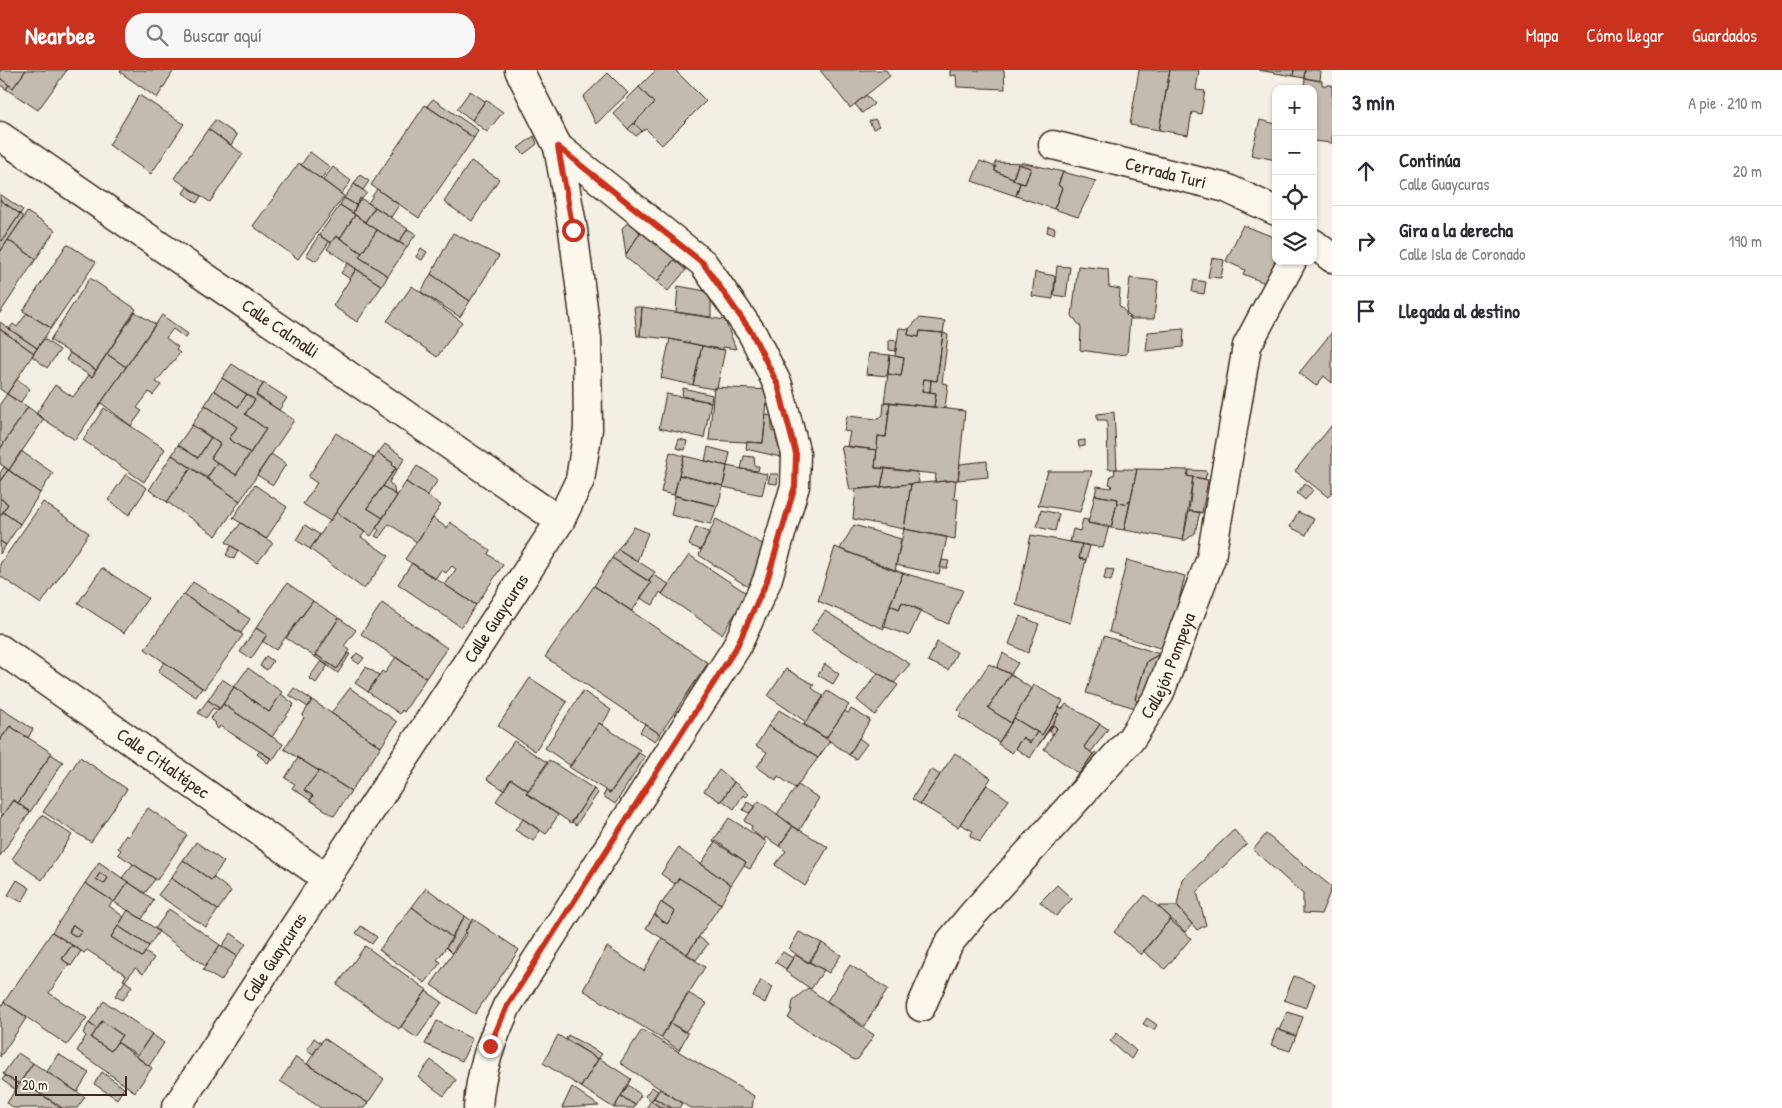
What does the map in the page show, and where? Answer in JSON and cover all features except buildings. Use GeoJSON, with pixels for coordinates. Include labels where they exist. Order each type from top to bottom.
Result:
{"type":"FeatureCollection","features":[{"type":"Feature","properties":{"kind":"street","name":"Calle Guaycuras"},"geometry":{"type":"LineString","coordinates":[[176,1108],[560,521],[580,480],[588,429],[587,340],[573,230],[558,147],[519,70]]}},
{"type":"Feature","properties":{"kind":"street","name":"Calle Calmalli"},"geometry":{"type":"LineString","coordinates":[[0,136],[560,521]]}},
{"type":"Feature","properties":{"kind":"street","name":"Cerrada Turi"},"geometry":{"type":"LineString","coordinates":[[1054,145],[1226,188],[1272,209]]}},
{"type":"Feature","properties":{"kind":"street"},"geometry":{"type":"LineString","coordinates":[[478,1108],[479,1087],[490,1046],[507,1006],[736,648],[767,581],[795,486],[796,454],[778,385],[752,333],[703,263],[558,147]]}},
{"type":"Feature","properties":{"kind":"street"},"geometry":{"type":"LineString","coordinates":[[1317,246],[1332,258]]}},
{"type":"Feature","properties":{"kind":"street","name":"Callejón Pompeya"},"geometry":{"type":"LineString","coordinates":[[921,1007],[949,944],[973,914],[1131,739],[1159,695],[1211,558],[1247,346],[1289,265]]}},
{"type":"Feature","properties":{"kind":"street","name":"Calle Citlaltépec"},"geometry":{"type":"LineString","coordinates":[[0,649],[326,878]]}},
{"type":"Feature","properties":{"kind":"route"},"geometry":{"type":"LineString","coordinates":[[490,1046],[507,1006],[736,648],[767,581],[795,486],[796,454],[778,385],[752,333],[703,263],[558,147],[573,230]]}}]}
